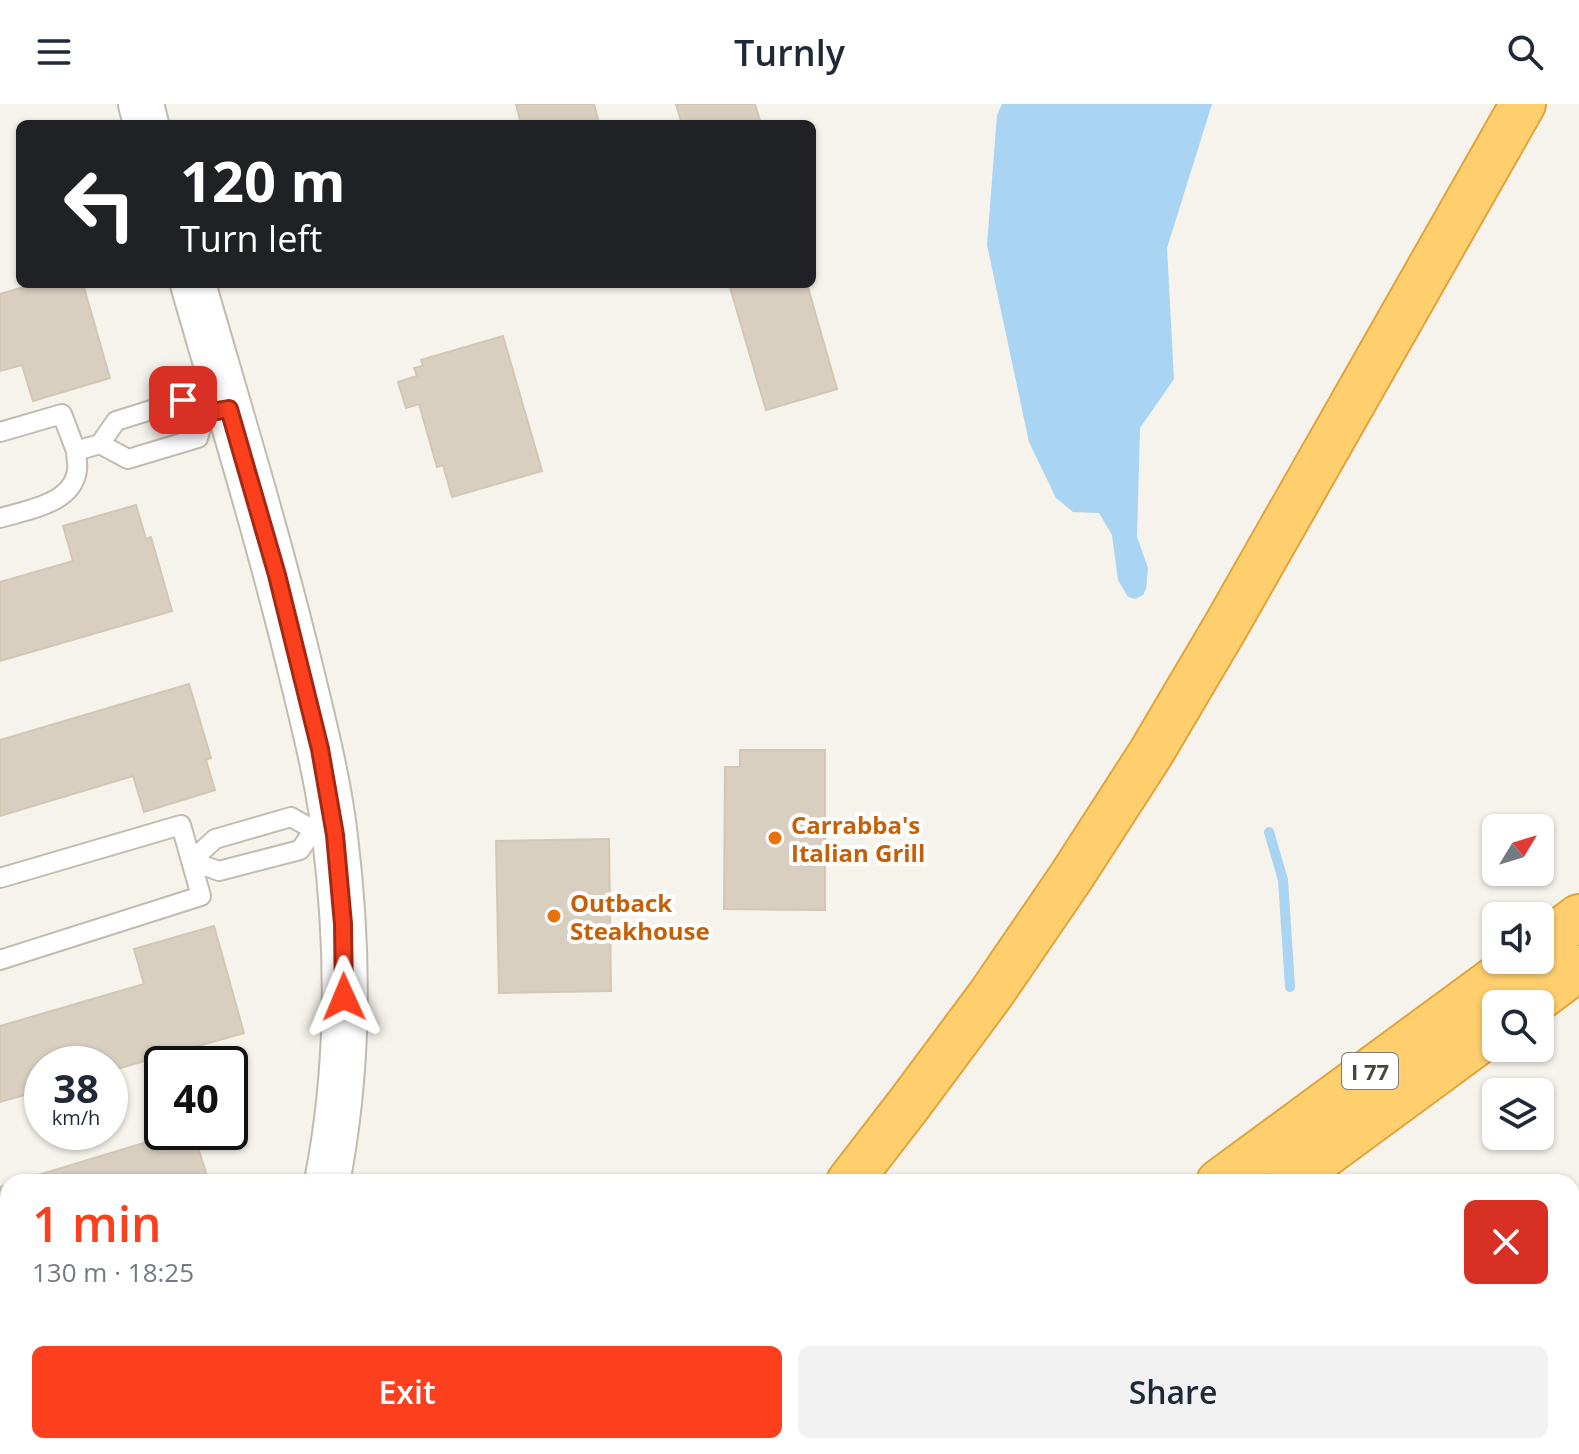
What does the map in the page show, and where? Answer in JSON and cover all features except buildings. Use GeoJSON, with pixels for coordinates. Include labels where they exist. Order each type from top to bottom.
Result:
{"type":"FeatureCollection","features":[{"type":"Feature","properties":{"kind":"highway"},"geometry":{"type":"LineString","coordinates":[[855,1174],[991,994],[1151,753],[1523,104]]}},
{"type":"Feature","properties":{"kind":"highway"},"geometry":{"type":"LineString","coordinates":[[1554,936],[1579,917]]}},
{"type":"Feature","properties":{"kind":"highway"},"geometry":{"type":"LineString","coordinates":[[1550,990],[1579,968]]}},
{"type":"Feature","properties":{"kind":"highway","name":"I 77"},"geometry":{"type":"LineString","coordinates":[[1230,1174],[1502,974]]}},
{"type":"Feature","properties":{"kind":"highway","name":"I 77"},"geometry":{"type":"LineString","coordinates":[[1299,1174],[1482,1039]]}},
{"type":"Feature","properties":{"kind":"street"},"geometry":{"type":"LineString","coordinates":[[194,288],[217,411],[277,575],[320,749],[324,827],[343,924],[344,1022],[340,1098],[328,1174]]}},
{"type":"Feature","properties":{"kind":"lane"},"geometry":{"type":"LineString","coordinates":[[76,451],[100,444],[116,421],[183,400],[217,411],[198,438],[128,459],[100,444]]}},
{"type":"Feature","properties":{"kind":"lane"},"geometry":{"type":"LineString","coordinates":[[0,432],[62,414],[76,451],[78,468],[74,482],[65,494],[46,505],[0,518]]}},
{"type":"Feature","properties":{"kind":"lane"},"geometry":{"type":"LineString","coordinates":[[291,817],[324,827],[300,850],[219,871],[191,861],[215,839],[291,817]]}},
{"type":"Feature","properties":{"kind":"lane"},"geometry":{"type":"LineString","coordinates":[[0,878],[181,825],[201,896],[0,960]]}},
{"type":"Feature","properties":{"kind":"water"},"geometry":{"type":"Polygon","coordinates":[[[1002,104],[1212,104],[1167,248],[1174,379],[1140,428],[1137,537],[1148,568],[1146,589],[1143,595],[1135,599],[1128,597],[1118,580],[1112,535],[1099,513],[1073,512],[1056,498],[1029,442],[987,245],[997,115],[1002,104]]]}},
{"type":"Feature","properties":{"kind":"waterway"},"geometry":{"type":"LineString","coordinates":[[1269,832],[1283,880],[1290,987]]}},
{"type":"Feature","properties":{"kind":"place","name":"Carrabba's Italian Grill"},"geometry":{"type":"Point","coordinates":[775,838]}},
{"type":"Feature","properties":{"kind":"place","name":"Outback Steakhouse"},"geometry":{"type":"Point","coordinates":[554,916]}},
{"type":"Feature","properties":{"kind":"route"},"geometry":{"type":"LineString","coordinates":[[183,400],[205,413],[229,409],[277,575],[320,749],[335,835],[343,924],[344,997]]}}]}
